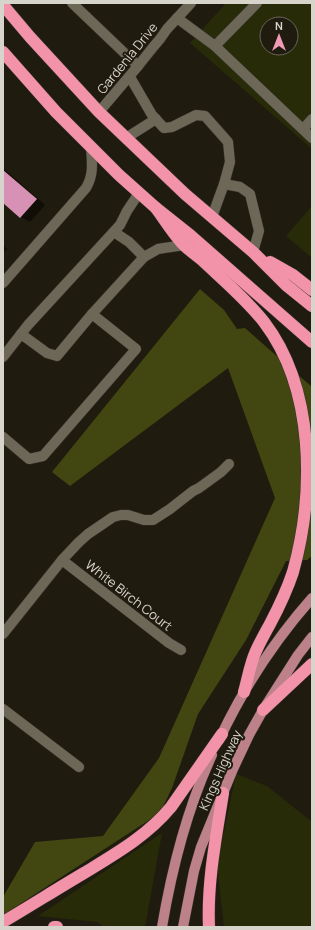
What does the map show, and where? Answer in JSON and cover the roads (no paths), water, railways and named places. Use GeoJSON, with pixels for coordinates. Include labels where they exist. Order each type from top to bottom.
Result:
{"type":"FeatureCollection","features":[{"type":"Feature","properties":{"kind":"highway"},"geometry":{"type":"LineString","coordinates":[[3,5],[30,37],[99,112],[185,194],[253,252],[286,285],[312,306]]}},
{"type":"Feature","properties":{"kind":"highway"},"geometry":{"type":"LineString","coordinates":[[3,52],[56,112],[139,193],[190,235],[312,342]]}},
{"type":"Feature","properties":{"kind":"highway"},"geometry":{"type":"LineString","coordinates":[[156,208],[181,242],[236,291],[257,313],[274,336],[282,349],[294,377],[302,406],[309,457],[309,496],[301,543],[287,588],[279,607],[256,651],[244,692]]}},
{"type":"Feature","properties":{"kind":"highway"},"geometry":{"type":"LineString","coordinates":[[253,252],[292,275],[312,290]]}},
{"type":"Feature","properties":{"kind":"highway"},"geometry":{"type":"LineString","coordinates":[[263,710],[312,664]]}},
{"type":"Feature","properties":{"kind":"highway"},"geometry":{"type":"LineString","coordinates":[[3,922],[117,852],[152,827],[171,807],[222,734]]}},
{"type":"Feature","properties":{"kind":"highway"},"geometry":{"type":"LineString","coordinates":[[209,927],[211,872],[223,793]]}},
{"type":"Feature","properties":{"kind":"main road"},"geometry":{"type":"LineString","coordinates":[[162,927],[171,881],[184,830],[201,779],[211,757],[244,692],[273,647],[312,598]]}},
{"type":"Feature","properties":{"kind":"main road","name":"Kings Highway"},"geometry":{"type":"LineString","coordinates":[[183,927],[194,871],[201,847],[233,769],[263,710],[298,655],[312,637]]}},
{"type":"Feature","properties":{"kind":"street"},"geometry":{"type":"LineString","coordinates":[[72,3],[138,66]]}},
{"type":"Feature","properties":{"kind":"street","name":"Gardenia Drive"},"geometry":{"type":"LineString","coordinates":[[99,112],[130,77],[167,29],[191,3]]}},
{"type":"Feature","properties":{"kind":"street"},"geometry":{"type":"LineString","coordinates":[[215,46],[257,3]]}},
{"type":"Feature","properties":{"kind":"street"},"geometry":{"type":"LineString","coordinates":[[178,18],[215,46],[312,138]]}},
{"type":"Feature","properties":{"kind":"street"},"geometry":{"type":"LineString","coordinates":[[130,77],[152,115],[164,128],[172,128],[196,115],[205,116],[228,142],[230,162],[212,217]]}},
{"type":"Feature","properties":{"kind":"street"},"geometry":{"type":"LineString","coordinates":[[126,138],[156,119]]}},
{"type":"Feature","properties":{"kind":"street"},"geometry":{"type":"LineString","coordinates":[[303,129],[312,119]]}},
{"type":"Feature","properties":{"kind":"street"},"geometry":{"type":"LineString","coordinates":[[3,282],[86,188],[91,178],[92,170],[91,147]]}},
{"type":"Feature","properties":{"kind":"street"},"geometry":{"type":"LineString","coordinates":[[224,184],[240,188],[250,194],[259,231],[253,252]]}},
{"type":"Feature","properties":{"kind":"street"},"geometry":{"type":"LineString","coordinates":[[3,357],[28,326],[120,225],[139,193]]}},
{"type":"Feature","properties":{"kind":"street"},"geometry":{"type":"LineString","coordinates":[[114,232],[129,242],[144,257]]}},
{"type":"Feature","properties":{"kind":"street"},"geometry":{"type":"LineString","coordinates":[[22,334],[47,353],[57,356],[92,314],[144,257],[164,248],[185,245]]}},
{"type":"Feature","properties":{"kind":"street"},"geometry":{"type":"LineString","coordinates":[[3,437],[28,459],[43,456],[136,349],[92,314]]}},
{"type":"Feature","properties":{"kind":"street"},"geometry":{"type":"LineString","coordinates":[[3,634],[62,560],[88,534],[113,517],[121,515],[128,515],[144,520],[153,520],[170,510],[193,491],[221,472],[229,464]]}},
{"type":"Feature","properties":{"kind":"street","name":"White Birch Court"},"geometry":{"type":"LineString","coordinates":[[62,560],[180,650]]}},
{"type":"Feature","properties":{"kind":"street"},"geometry":{"type":"LineString","coordinates":[[3,709],[79,767]]}}]}
